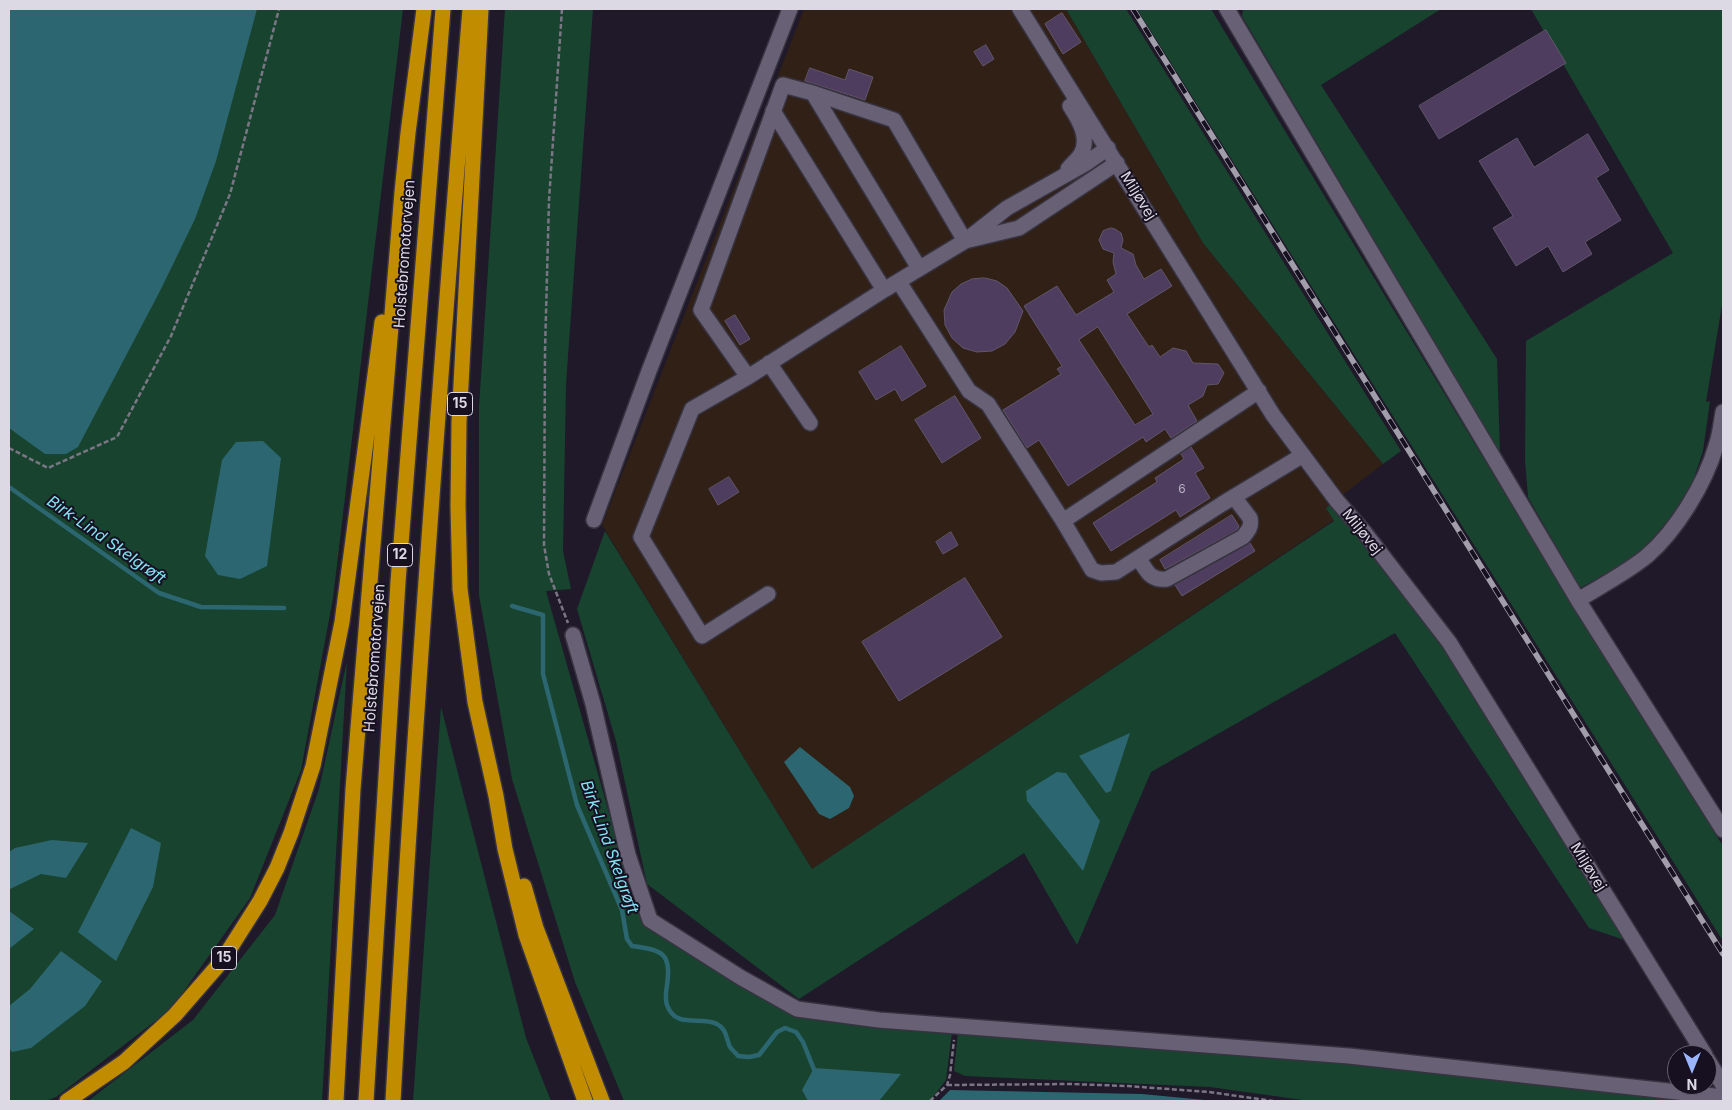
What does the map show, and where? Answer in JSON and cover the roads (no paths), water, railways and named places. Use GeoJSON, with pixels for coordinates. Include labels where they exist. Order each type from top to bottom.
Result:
{"type":"FeatureCollection","features":[{"type":"Feature","properties":{"kind":"highway","name":"15"},"geometry":{"type":"LineString","coordinates":[[67,1101],[124,1062],[175,1015],[222,961],[260,901],[277,868],[291,833],[313,766],[342,622],[383,314],[402,192],[424,9]]}},
{"type":"Feature","properties":{"kind":"highway","name":"Holstebromotorvejen"},"geometry":{"type":"LineString","coordinates":[[366,1101],[398,582],[443,9]]}},
{"type":"Feature","properties":{"kind":"highway","name":"12"},"geometry":{"type":"LineString","coordinates":[[393,1101],[435,440],[470,9]]}},
{"type":"Feature","properties":{"kind":"highway","name":"15"},"geometry":{"type":"LineString","coordinates":[[480,9],[459,422],[458,506],[460,589],[475,702],[496,796],[504,849],[526,935],[585,1101]]}},
{"type":"Feature","properties":{"kind":"highway"},"geometry":{"type":"LineString","coordinates":[[336,1101],[353,789],[402,192]]}},
{"type":"Feature","properties":{"kind":"highway"},"geometry":{"type":"LineString","coordinates":[[496,796],[513,846],[536,928],[602,1101]]}},
{"type":"Feature","properties":{"kind":"street"},"geometry":{"type":"LineString","coordinates":[[594,520],[649,372],[790,9]]}},
{"type":"Feature","properties":{"kind":"street"},"geometry":{"type":"LineString","coordinates":[[1227,9],[1578,600],[1723,830]]}},
{"type":"Feature","properties":{"kind":"street"},"geometry":{"type":"LineString","coordinates":[[1023,13],[1030,44],[1078,119],[1086,141],[1081,155],[1055,181]]}},
{"type":"Feature","properties":{"kind":"street","name":"Miljøvej"},"geometry":{"type":"LineString","coordinates":[[1023,13],[1273,415],[1337,501],[1365,533],[1449,642],[1699,1045]]}},
{"type":"Feature","properties":{"kind":"street"},"geometry":{"type":"LineString","coordinates":[[748,376],[701,310],[783,85],[894,120],[965,241]]}},
{"type":"Feature","properties":{"kind":"street"},"geometry":{"type":"LineString","coordinates":[[813,93],[919,268]]}},
{"type":"Feature","properties":{"kind":"street"},"geometry":{"type":"LineString","coordinates":[[774,111],[884,290]]}},
{"type":"Feature","properties":{"kind":"street"},"geometry":{"type":"LineString","coordinates":[[768,594],[702,636],[641,538],[692,409],[965,241],[1008,208],[1085,164],[1108,148]]}},
{"type":"Feature","properties":{"kind":"street"},"geometry":{"type":"LineString","coordinates":[[965,241],[1019,228],[1117,163]]}},
{"type":"Feature","properties":{"kind":"street"},"geometry":{"type":"LineString","coordinates":[[899,282],[969,391],[988,404],[1092,570],[1101,573],[1116,572],[1139,559],[1234,496],[1303,455]]}},
{"type":"Feature","properties":{"kind":"street"},"geometry":{"type":"LineString","coordinates":[[769,363],[810,423]]}},
{"type":"Feature","properties":{"kind":"street"},"geometry":{"type":"LineString","coordinates":[[1063,521],[1259,391]]}},
{"type":"Feature","properties":{"kind":"street"},"geometry":{"type":"LineString","coordinates":[[1578,600],[1614,579],[1647,556],[1674,526],[1698,490],[1716,446],[1723,412]]}},
{"type":"Feature","properties":{"kind":"street"},"geometry":{"type":"LineString","coordinates":[[1139,559],[1151,577],[1160,580],[1166,579],[1243,537],[1251,526],[1251,522],[1234,496]]}},
{"type":"Feature","properties":{"kind":"street"},"geometry":{"type":"LineString","coordinates":[[573,635],[593,704],[628,855],[650,920],[740,977],[797,1009],[879,1020],[1349,1056],[1723,1097]]}},
{"type":"Feature","properties":{"kind":"waterway","name":"Birk-Lind Skelgrøft"},"geometry":{"type":"LineString","coordinates":[[9,487],[159,593],[201,607],[284,608]]}},
{"type":"Feature","properties":{"kind":"waterway","name":"Birk-Lind Skelgrøft"},"geometry":{"type":"LineString","coordinates":[[512,606],[543,615],[543,674],[577,805],[622,910],[627,939],[632,946],[651,949],[663,955],[666,960],[668,966],[666,1001],[671,1013],[683,1020],[717,1024],[724,1031],[730,1047],[738,1056],[749,1057],[759,1055],[777,1032],[785,1028],[796,1032],[803,1042],[815,1072]]}},
{"type":"Feature","properties":{"kind":"railway"},"geometry":{"type":"LineString","coordinates":[[1133,9],[1723,954]]}}]}
